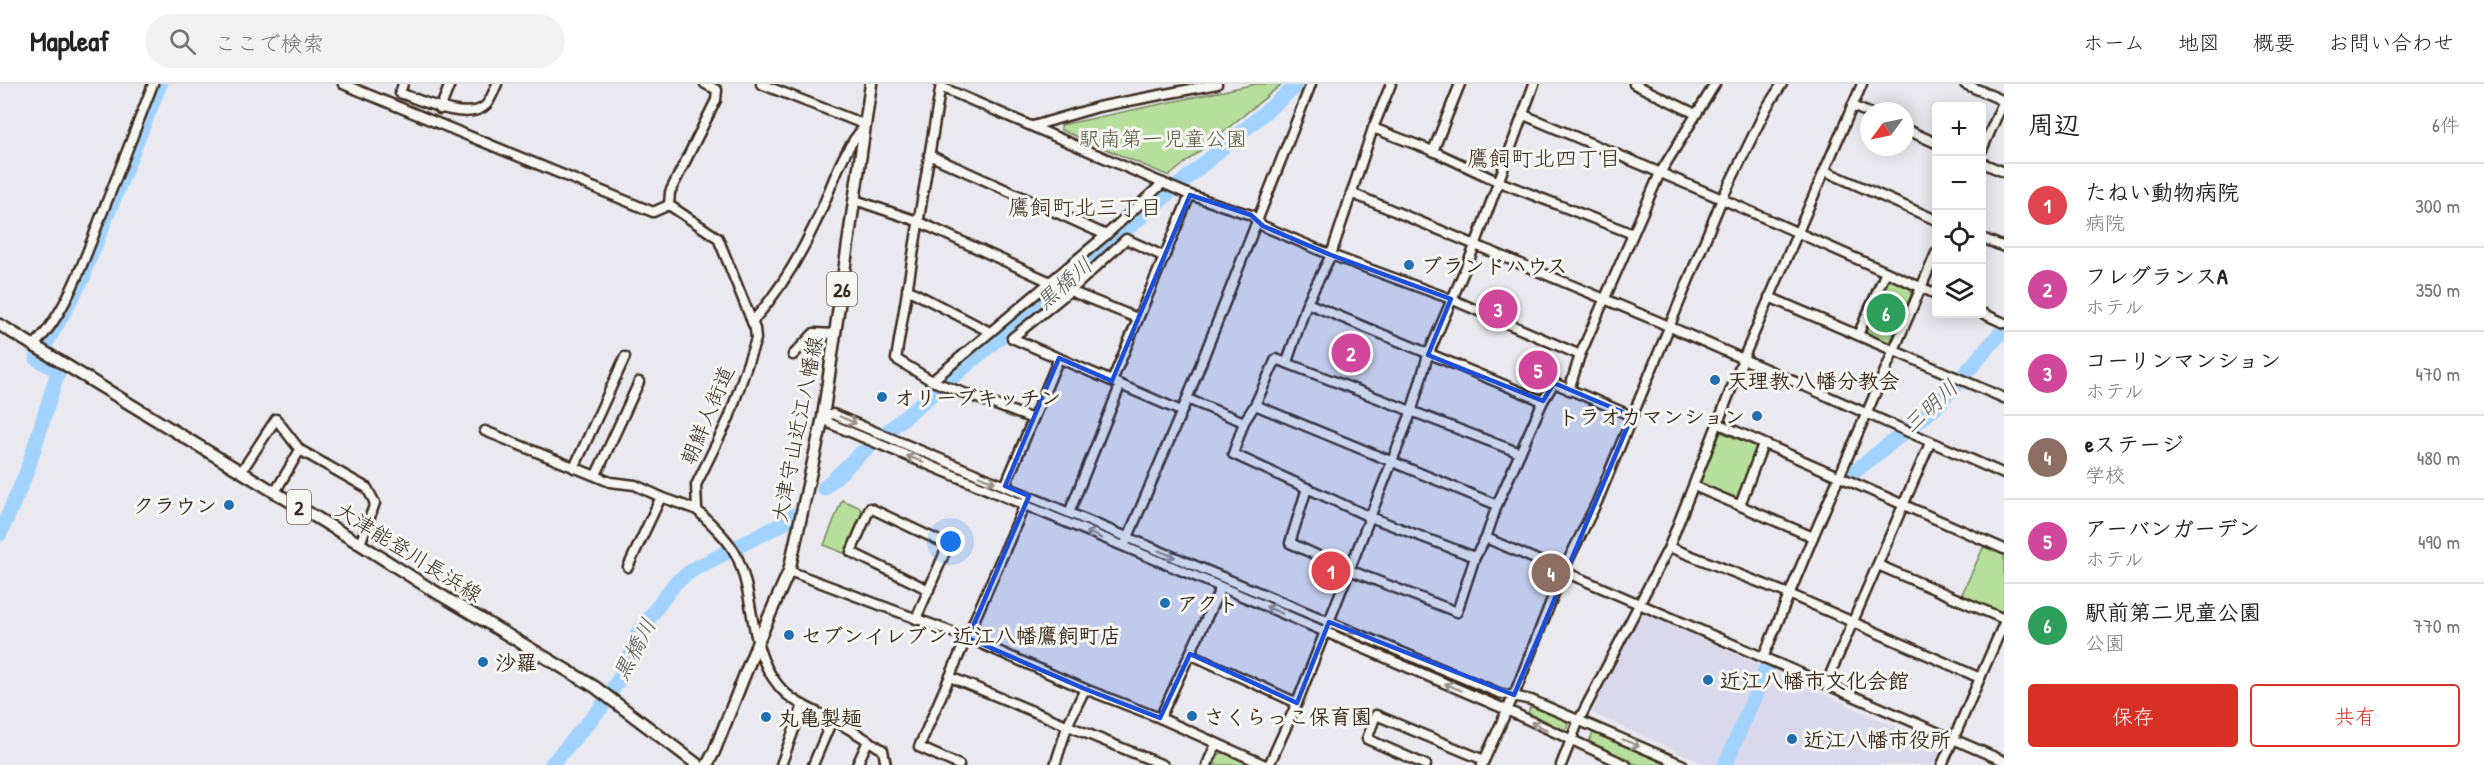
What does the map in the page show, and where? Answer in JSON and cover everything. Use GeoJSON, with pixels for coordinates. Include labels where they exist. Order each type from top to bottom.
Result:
{"type":"FeatureCollection","features":[{"type":"Feature","properties":{"kind":"main road","name":"大津守山近江八幡線"},"geometry":{"type":"LineString","coordinates":[[707,765],[789,571],[823,417],[871,84]]}},
{"type":"Feature","properties":{"kind":"main road","name":"大津能登川長浜線"},"geometry":{"type":"LineString","coordinates":[[0,325],[598,689],[698,765]]}},
{"type":"Feature","properties":{"kind":"street"},"geometry":{"type":"LineString","coordinates":[[34,345],[44,336],[81,268],[153,84]]}},
{"type":"Feature","properties":{"kind":"street"},"geometry":{"type":"LineString","coordinates":[[343,84],[653,212],[669,205],[669,192],[716,100],[718,87],[705,84]]}},
{"type":"Feature","properties":{"kind":"street"},"geometry":{"type":"LineString","coordinates":[[403,84],[400,93],[440,109],[478,110],[487,105],[497,84]]}},
{"type":"Feature","properties":{"kind":"street"},"geometry":{"type":"LineString","coordinates":[[440,109],[450,84]]}},
{"type":"Feature","properties":{"kind":"street"},"geometry":{"type":"LineString","coordinates":[[752,321],[773,299],[813,230],[854,137],[866,125],[761,84]]}},
{"type":"Feature","properties":{"kind":"street"},"geometry":{"type":"LineString","coordinates":[[1032,126],[1098,107],[1185,87],[1217,84]]}},
{"type":"Feature","properties":{"kind":"street"},"geometry":{"type":"LineString","coordinates":[[1124,548],[1187,399],[1311,84]]}},
{"type":"Feature","properties":{"kind":"street"},"geometry":{"type":"LineString","coordinates":[[1287,362],[1307,303],[1331,255],[1373,128],[1391,84]]}},
{"type":"Feature","properties":{"kind":"street"},"geometry":{"type":"LineString","coordinates":[[1433,151],[1460,84]]}},
{"type":"Feature","properties":{"kind":"street"},"geometry":{"type":"LineString","coordinates":[[789,571],[968,638],[1267,765],[1297,703],[1392,463],[1411,413],[1428,355],[1475,246],[1534,84]]}},
{"type":"Feature","properties":{"kind":"street"},"geometry":{"type":"LineString","coordinates":[[1634,84],[1696,114]]}},
{"type":"Feature","properties":{"kind":"street"},"geometry":{"type":"LineString","coordinates":[[1569,390],[1580,355],[1660,172],[1715,84]]}},
{"type":"Feature","properties":{"kind":"street"},"geometry":{"type":"LineString","coordinates":[[1426,765],[1367,739],[1376,715],[1484,763],[1514,695],[1563,571],[1597,502],[1722,199],[1767,107],[1782,84]]}},
{"type":"Feature","properties":{"kind":"street"},"geometry":{"type":"LineString","coordinates":[[1562,765],[1579,720],[1641,605],[1669,547],[1743,359],[1862,84]]}},
{"type":"Feature","properties":{"kind":"street"},"geometry":{"type":"LineString","coordinates":[[1965,84],[2004,101],[1986,141]]}},
{"type":"Feature","properties":{"kind":"street"},"geometry":{"type":"LineString","coordinates":[[1033,419],[932,381],[896,359],[941,85],[1190,195],[1251,215],[1257,222],[1331,255],[1451,299],[1580,355]]}},
{"type":"Feature","properties":{"kind":"street"},"geometry":{"type":"LineString","coordinates":[[1852,106],[1860,109]]}},
{"type":"Feature","properties":{"kind":"street"},"geometry":{"type":"LineString","coordinates":[[1524,115],[1660,172],[1932,292]]}},
{"type":"Feature","properties":{"kind":"street"},"geometry":{"type":"LineString","coordinates":[[1373,128],[1433,151],[1497,181],[1633,234]]}},
{"type":"Feature","properties":{"kind":"street"},"geometry":{"type":"LineString","coordinates":[[1914,133],[1932,141]]}},
{"type":"Feature","properties":{"kind":"street"},"geometry":{"type":"LineString","coordinates":[[929,155],[1106,235]]}},
{"type":"Feature","properties":{"kind":"street"},"geometry":{"type":"LineString","coordinates":[[1986,165],[2004,172]]}},
{"type":"Feature","properties":{"kind":"street"},"geometry":{"type":"LineString","coordinates":[[1825,171],[1932,218]]}},
{"type":"Feature","properties":{"kind":"street"},"geometry":{"type":"LineString","coordinates":[[932,381],[1165,184]]}},
{"type":"Feature","properties":{"kind":"street"},"geometry":{"type":"LineString","coordinates":[[1351,193],[1669,327],[2004,474]]}},
{"type":"Feature","properties":{"kind":"street"},"geometry":{"type":"LineString","coordinates":[[1112,381],[1190,195]]}},
{"type":"Feature","properties":{"kind":"street"},"geometry":{"type":"LineString","coordinates":[[855,200],[917,221],[1070,291],[1137,318]]}},
{"type":"Feature","properties":{"kind":"street","name":"朝鮮人街道"},"geometry":{"type":"LineString","coordinates":[[669,205],[718,238],[752,321],[756,339],[729,418],[696,484],[697,510]]}},
{"type":"Feature","properties":{"kind":"street"},"geometry":{"type":"LineString","coordinates":[[1165,257],[1126,240],[1070,291],[1012,338],[1181,411]]}},
{"type":"Feature","properties":{"kind":"street"},"geometry":{"type":"LineString","coordinates":[[1986,240],[2004,247]]}},
{"type":"Feature","properties":{"kind":"street"},"geometry":{"type":"LineString","coordinates":[[1763,658],[1932,263]]}},
{"type":"Feature","properties":{"kind":"street"},"geometry":{"type":"LineString","coordinates":[[1858,335],[1886,272]]}},
{"type":"Feature","properties":{"kind":"street"},"geometry":{"type":"LineString","coordinates":[[907,290],[990,332]]}},
{"type":"Feature","properties":{"kind":"street"},"geometry":{"type":"LineString","coordinates":[[1769,297],[2004,398]]}},
{"type":"Feature","properties":{"kind":"street"},"geometry":{"type":"LineString","coordinates":[[1307,303],[1428,355],[1543,400]]}},
{"type":"Feature","properties":{"kind":"street"},"geometry":{"type":"LineString","coordinates":[[1986,316],[2004,323]]}},
{"type":"Feature","properties":{"kind":"street"},"geometry":{"type":"LineString","coordinates":[[793,356],[813,333],[835,334]]}},
{"type":"Feature","properties":{"kind":"street"},"geometry":{"type":"LineString","coordinates":[[574,468],[625,357]]}},
{"type":"Feature","properties":{"kind":"street"},"geometry":{"type":"LineString","coordinates":[[1005,486],[1059,358]]}},
{"type":"Feature","properties":{"kind":"street"},"geometry":{"type":"LineString","coordinates":[[1475,557],[1370,517],[1233,454],[1244,422],[1255,405],[1276,359],[1411,413],[1520,453]]}},
{"type":"Feature","properties":{"kind":"street"},"geometry":{"type":"LineString","coordinates":[[596,475],[639,382]]}},
{"type":"Feature","properties":{"kind":"street"},"geometry":{"type":"LineString","coordinates":[[1307,488],[1290,543],[1349,570],[1457,612],[1475,557],[1486,538],[1497,505],[1543,400],[1554,383],[1632,416]]}},
{"type":"Feature","properties":{"kind":"street"},"geometry":{"type":"LineString","coordinates":[[1069,513],[1120,386]]}},
{"type":"Feature","properties":{"kind":"street"},"geometry":{"type":"LineString","coordinates":[[1187,399],[1244,422]]}},
{"type":"Feature","properties":{"kind":"street"},"geometry":{"type":"LineString","coordinates":[[1255,405],[1497,505]]}},
{"type":"Feature","properties":{"kind":"street"},"geometry":{"type":"LineString","coordinates":[[823,417],[833,414],[1500,693],[1531,700],[1683,765]]}},
{"type":"Feature","properties":{"kind":"street"},"geometry":{"type":"LineString","coordinates":[[823,417],[831,424],[863,438],[1221,587],[1507,710],[1626,765]]}},
{"type":"Feature","properties":{"kind":"street"},"geometry":{"type":"LineString","coordinates":[[241,472],[276,419],[300,450],[367,488],[375,503],[360,544]]}},
{"type":"Feature","properties":{"kind":"street"},"geometry":{"type":"LineString","coordinates":[[1717,423],[2004,549]]}},
{"type":"Feature","properties":{"kind":"street"},"geometry":{"type":"LineString","coordinates":[[485,431],[610,482],[635,485],[697,510],[729,543],[738,560],[757,644],[764,665],[779,688],[803,705],[883,750],[886,765]]}},
{"type":"Feature","properties":{"kind":"street"},"geometry":{"type":"LineString","coordinates":[[1826,684],[1930,442]]}},
{"type":"Feature","properties":{"kind":"street"},"geometry":{"type":"LineString","coordinates":[[1740,505],[1763,444]]}},
{"type":"Feature","properties":{"kind":"street"},"geometry":{"type":"LineString","coordinates":[[275,492],[300,450]]}},
{"type":"Feature","properties":{"kind":"street"},"geometry":{"type":"LineString","coordinates":[[1694,486],[1813,537]]}},
{"type":"Feature","properties":{"kind":"street"},"geometry":{"type":"LineString","coordinates":[[959,765],[918,747],[1029,496]]}},
{"type":"Feature","properties":{"kind":"street"},"geometry":{"type":"LineString","coordinates":[[628,567],[661,497]]}},
{"type":"Feature","properties":{"kind":"street"},"geometry":{"type":"LineString","coordinates":[[916,619],[929,590],[948,545],[870,508],[852,552],[929,590]]}},
{"type":"Feature","properties":{"kind":"street"},"geometry":{"type":"LineString","coordinates":[[1486,538],[2004,761]]}},
{"type":"Feature","properties":{"kind":"street"},"geometry":{"type":"LineString","coordinates":[[1669,547],[1789,594],[1980,678]]}},
{"type":"Feature","properties":{"kind":"street"},"geometry":{"type":"LineString","coordinates":[[1878,565],[2004,621],[1942,765]]}},
{"type":"Feature","properties":{"kind":"street"},"geometry":{"type":"LineString","coordinates":[[1160,718],[1221,587]]}},
{"type":"Feature","properties":{"kind":"street"},"geometry":{"type":"LineString","coordinates":[[1190,654],[1297,703]]}},
{"type":"Feature","properties":{"kind":"street"},"geometry":{"type":"LineString","coordinates":[[950,677],[1068,724],[1162,765]]}},
{"type":"Feature","properties":{"kind":"street"},"geometry":{"type":"LineString","coordinates":[[1055,765],[1068,724],[1085,689]]}},
{"type":"Feature","properties":{"kind":"street"},"geometry":{"type":"LineString","coordinates":[[781,765],[803,705]]}},
{"type":"Feature","properties":{"kind":"street"},"geometry":{"type":"LineString","coordinates":[[813,765],[832,720]]}},
{"type":"Feature","properties":{"kind":"street"},"geometry":{"type":"LineString","coordinates":[[857,765],[868,741]]}},
{"type":"Feature","properties":{"kind":"street"},"geometry":{"type":"LineString","coordinates":[[1207,765],[1216,744]]}},
{"type":"Feature","properties":{"kind":"highlighted area"},"geometry":{"type":"Polygon","coordinates":[[[1190,195],[1251,215],[1263,226],[1331,255],[1451,299],[1428,355],[1543,401],[1554,383],[1632,416],[1514,695],[1329,622],[1297,703],[1190,654],[1160,718],[1085,689],[968,638],[1029,496],[1005,486],[1059,358],[1112,381],[1190,195]]]}},
{"type":"Feature","properties":{"kind":"shaded area"},"geometry":{"type":"Polygon","coordinates":[[[1636,609],[1945,749],[1939,765],[1707,765],[1592,713],[1636,609]]]}},
{"type":"Feature","properties":{"kind":"green space","name":"駅南第一児童公園"},"geometry":{"type":"Polygon","coordinates":[[[1256,84],[1282,84],[1169,176],[1061,130],[1061,125],[1256,84]]]}},
{"type":"Feature","properties":{"kind":"green space"},"geometry":{"type":"Polygon","coordinates":[[[1889,279],[1911,288],[1911,295],[1889,345],[1865,335],[1862,331],[1884,280],[1889,279]]]}},
{"type":"Feature","properties":{"kind":"green space"},"geometry":{"type":"Polygon","coordinates":[[[1721,432],[1757,447],[1738,499],[1699,483],[1721,432]]]}},
{"type":"Feature","properties":{"kind":"green space"},"geometry":{"type":"Polygon","coordinates":[[[842,500],[859,507],[863,513],[846,554],[824,545],[842,500]]]}},
{"type":"Feature","properties":{"kind":"green space"},"geometry":{"type":"Polygon","coordinates":[[[1987,546],[2004,554],[2004,609],[1998,613],[1964,598],[1962,594],[1983,548],[1987,546]]]}},
{"type":"Feature","properties":{"kind":"green space"},"geometry":{"type":"Polygon","coordinates":[[[1531,705],[1564,719],[1568,722],[1567,728],[1561,731],[1528,713],[1531,705]]]}},
{"type":"Feature","properties":{"kind":"green space"},"geometry":{"type":"Polygon","coordinates":[[[1593,733],[1669,765],[1638,765],[1588,743],[1593,733]]]}},
{"type":"Feature","properties":{"kind":"green space"},"geometry":{"type":"Polygon","coordinates":[[[1225,751],[1256,765],[1214,765],[1218,755],[1225,751]]]}},
{"type":"Feature","properties":{"kind":"waterway"},"geometry":{"type":"LineString","coordinates":[[87,265],[160,84]]}},
{"type":"Feature","properties":{"kind":"waterway","name":"黒橋川"},"geometry":{"type":"LineString","coordinates":[[824,488],[860,454],[1294,88],[1308,84]]}},
{"type":"Feature","properties":{"kind":"waterway"},"geometry":{"type":"LineString","coordinates":[[44,347],[85,274]]}},
{"type":"Feature","properties":{"kind":"waterway","name":"三明川"},"geometry":{"type":"LineString","coordinates":[[1849,476],[1935,408],[2004,329]]}},
{"type":"Feature","properties":{"kind":"waterway"},"geometry":{"type":"LineString","coordinates":[[0,534],[26,474],[57,375],[55,369],[37,359],[39,354]]}},
{"type":"Feature","properties":{"kind":"waterway","name":"黒橋川"},"geometry":{"type":"LineString","coordinates":[[551,765],[601,708],[627,666],[638,633],[675,583],[694,569],[784,523],[794,515]]}},
{"type":"Feature","properties":{"kind":"waterway","name":"三明川"},"geometry":{"type":"LineString","coordinates":[[1725,765],[1767,667]]}},
{"type":"Feature","properties":{"kind":"place","name":"ブランドハウス"},"geometry":{"type":"Point","coordinates":[1409,265]}},
{"type":"Feature","properties":{"kind":"place","name":"コーリンマンション"},"geometry":{"type":"Point","coordinates":[1498,309]}},
{"type":"Feature","properties":{"kind":"place","name":"駅前第二児童公園"},"geometry":{"type":"Point","coordinates":[1886,313]}},
{"type":"Feature","properties":{"kind":"place","name":"フレグランスA"},"geometry":{"type":"Point","coordinates":[1351,353]}},
{"type":"Feature","properties":{"kind":"place","name":"アーバンガーデン"},"geometry":{"type":"Point","coordinates":[1538,370]}},
{"type":"Feature","properties":{"kind":"place","name":"天理教 八幡分教会"},"geometry":{"type":"Point","coordinates":[1715,380]}},
{"type":"Feature","properties":{"kind":"place","name":"オリーブキッチン"},"geometry":{"type":"Point","coordinates":[882,397]}},
{"type":"Feature","properties":{"kind":"place","name":"トラオカマンション"},"geometry":{"type":"Point","coordinates":[1757,416]}},
{"type":"Feature","properties":{"kind":"place","name":"クラウン"},"geometry":{"type":"Point","coordinates":[229,505]}},
{"type":"Feature","properties":{"kind":"place","name":"たねい動物病院"},"geometry":{"type":"Point","coordinates":[1331,571]}},
{"type":"Feature","properties":{"kind":"place","name":"eステージ"},"geometry":{"type":"Point","coordinates":[1551,573]}},
{"type":"Feature","properties":{"kind":"place","name":"アクト"},"geometry":{"type":"Point","coordinates":[1165,603]}},
{"type":"Feature","properties":{"kind":"place","name":"セブンイレブン 近江八幡鷹飼町店"},"geometry":{"type":"Point","coordinates":[789,635]}},
{"type":"Feature","properties":{"kind":"place","name":"沙羅"},"geometry":{"type":"Point","coordinates":[483,662]}},
{"type":"Feature","properties":{"kind":"place","name":"近江八幡市文化会館"},"geometry":{"type":"Point","coordinates":[1708,680]}},
{"type":"Feature","properties":{"kind":"place","name":"さくらっこ保育園"},"geometry":{"type":"Point","coordinates":[1192,716]}},
{"type":"Feature","properties":{"kind":"place","name":"丸亀製麺"},"geometry":{"type":"Point","coordinates":[766,717]}},
{"type":"Feature","properties":{"kind":"place","name":"近江八幡市役所"},"geometry":{"type":"Point","coordinates":[1792,739]}},
{"type":"Feature","properties":{"kind":"district","name":"鷹飼町北四丁目"},"geometry":{"type":"Point","coordinates":[1544,158]}},
{"type":"Feature","properties":{"kind":"district","name":"鷹飼町北三丁目"},"geometry":{"type":"Point","coordinates":[1085,207]}}]}
